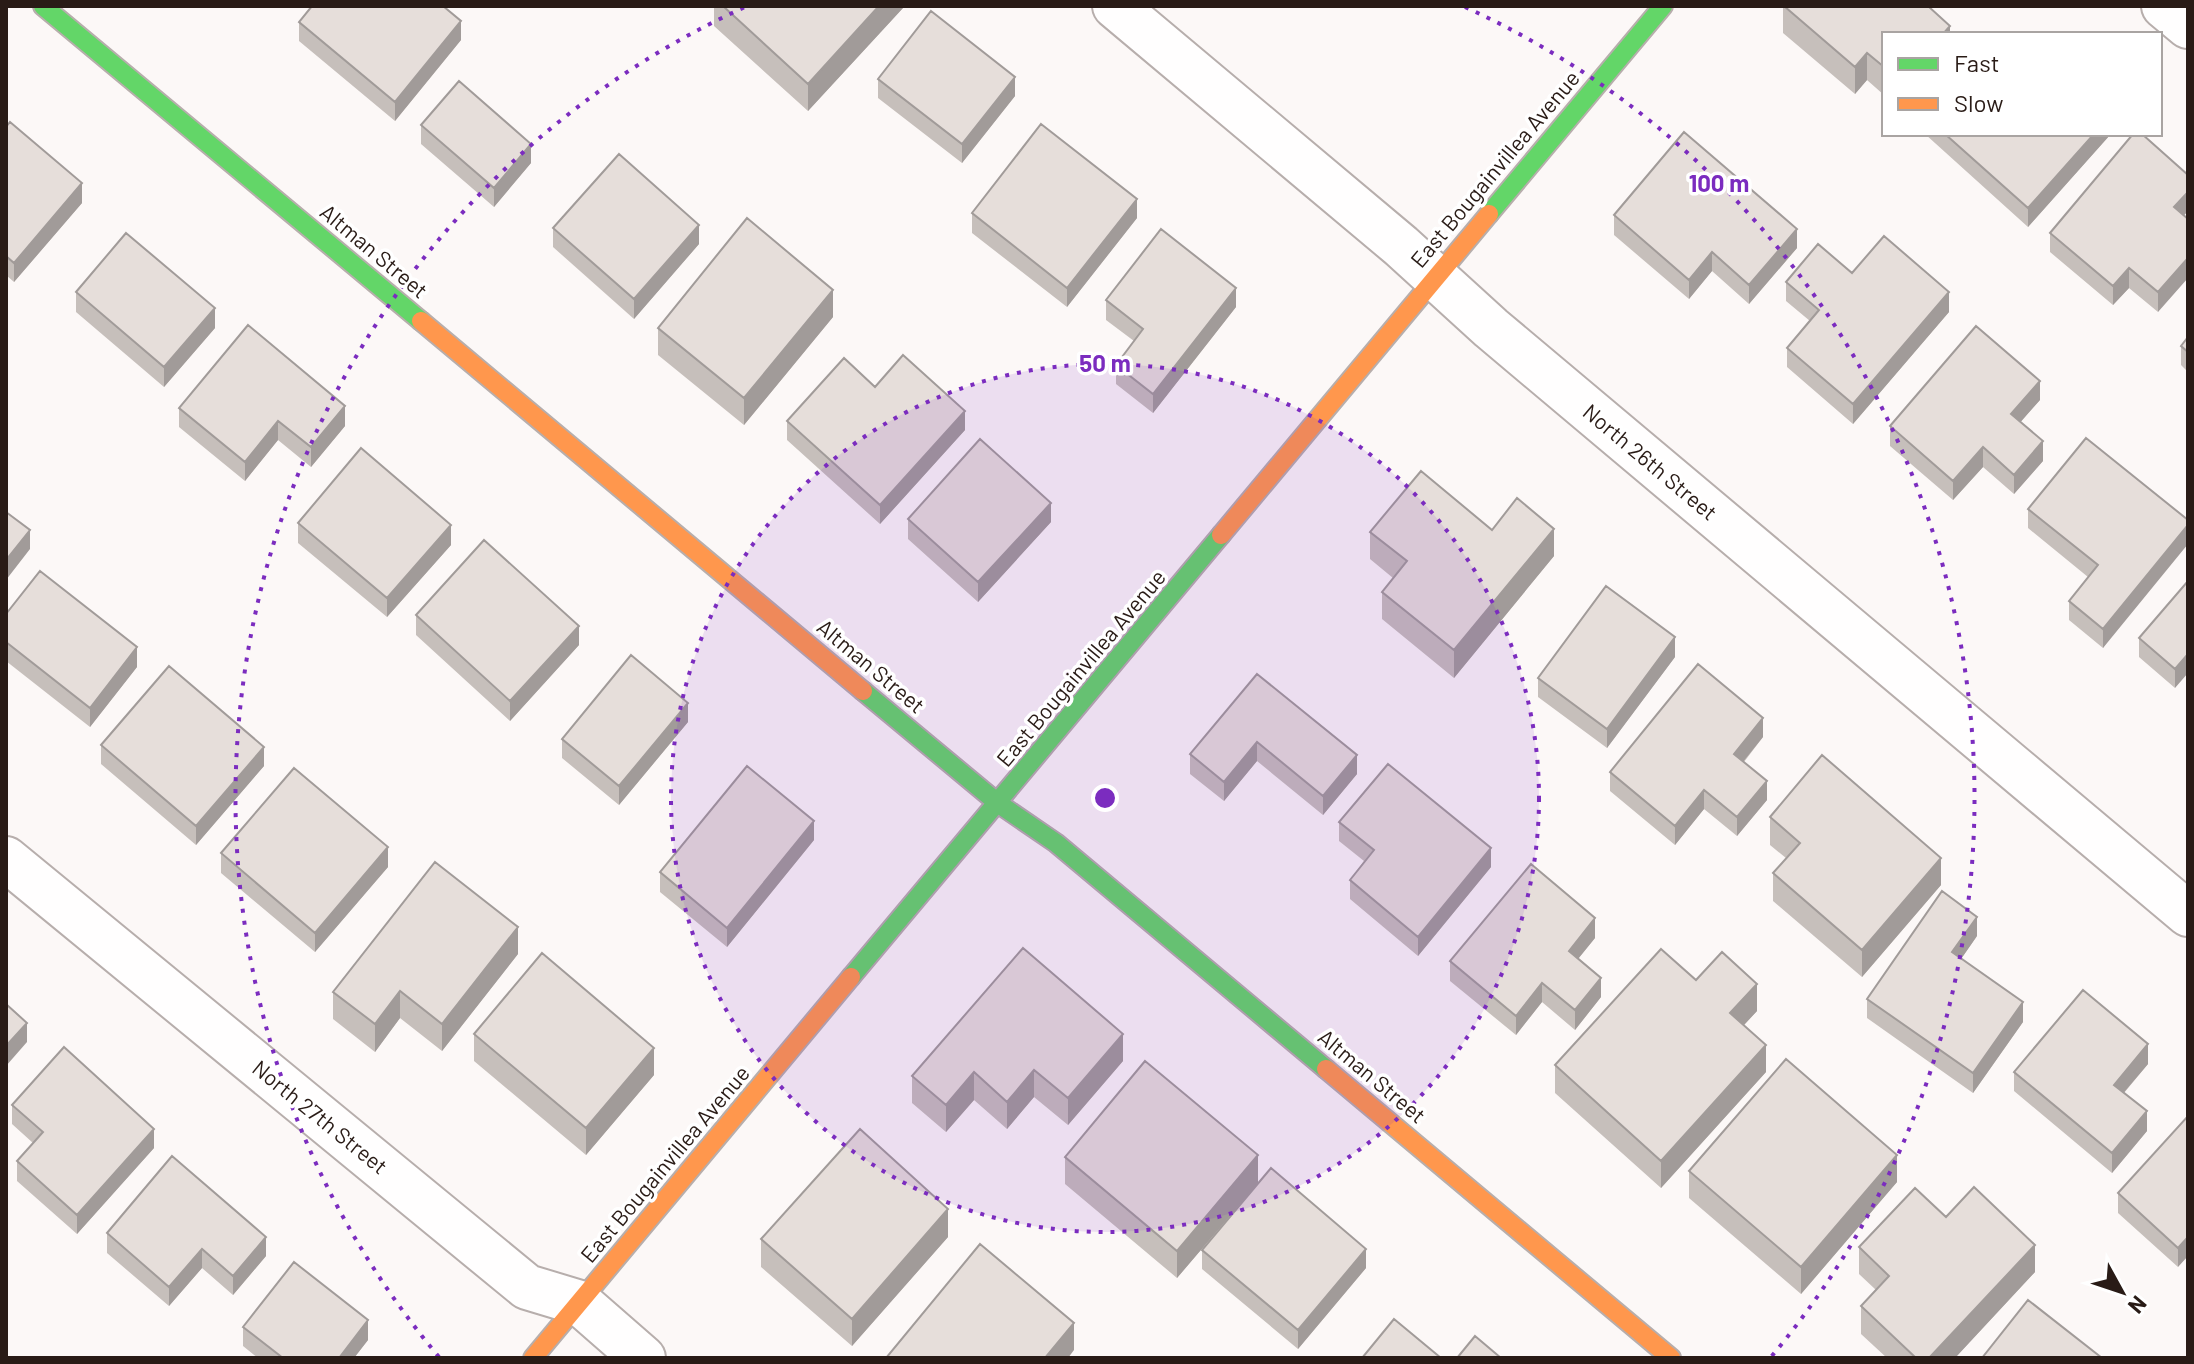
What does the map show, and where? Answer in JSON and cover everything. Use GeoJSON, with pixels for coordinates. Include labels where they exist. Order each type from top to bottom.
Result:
{"type":"FeatureCollection","features":[{"type":"Feature","properties":{"kind":"street","name":"Altman Street"},"geometry":{"type":"LineString","coordinates":[[43,6],[999,804],[1056,843],[1671,1358]]}},
{"type":"Feature","properties":{"kind":"street","name":"North 26th Street"},"geometry":{"type":"LineString","coordinates":[[1115,6],[1491,328],[2188,914]]}},
{"type":"Feature","properties":{"kind":"street","name":"East Bougainvillea Avenue"},"geometry":{"type":"LineString","coordinates":[[533,1358],[1663,6]]}},
{"type":"Feature","properties":{"kind":"street"},"geometry":{"type":"LineString","coordinates":[[2164,6],[2188,26]]}},
{"type":"Feature","properties":{"kind":"street","name":"North 27th Street"},"geometry":{"type":"LineString","coordinates":[[6,859],[527,1287],[580,1303],[643,1358]]}},
{"type":"Feature","properties":{"kind":"building"},"geometry":{"type":"Polygon","coordinates":[[[312,6],[443,6],[461,21],[395,102],[299,22],[312,6]]]}},
{"type":"Feature","properties":{"kind":"building"},"geometry":{"type":"Polygon","coordinates":[[[723,6],[879,6],[808,84],[723,6]]]}},
{"type":"Feature","properties":{"kind":"building"},"geometry":{"type":"Polygon","coordinates":[[[1784,6],[1928,6],[1950,26],[1945,32],[1882,32],[1882,65],[1867,53],[1855,67],[1784,6]]]}},
{"type":"Feature","properties":{"kind":"building"},"geometry":{"type":"Polygon","coordinates":[[[931,11],[1015,77],[962,144],[878,79],[931,11]]]}},
{"type":"Feature","properties":{"kind":"building"},"geometry":{"type":"Polygon","coordinates":[[[459,81],[531,144],[494,188],[421,125],[459,81]]]}},
{"type":"Feature","properties":{"kind":"building"},"geometry":{"type":"Polygon","coordinates":[[[10,122],[82,183],[14,263],[6,256],[6,127],[10,122]]]}},
{"type":"Feature","properties":{"kind":"building"},"geometry":{"type":"Polygon","coordinates":[[[1041,124],[1137,199],[1067,288],[972,213],[1041,124]]]}},
{"type":"Feature","properties":{"kind":"building"},"geometry":{"type":"Polygon","coordinates":[[[1684,132],[1797,229],[1749,285],[1712,252],[1689,280],[1614,215],[1684,132]]]}},
{"type":"Feature","properties":{"kind":"building"},"geometry":{"type":"Polygon","coordinates":[[[1947,136],[2092,136],[2028,208],[1947,136]]]}},
{"type":"Feature","properties":{"kind":"building"},"geometry":{"type":"Polygon","coordinates":[[[2131,136],[2144,136],[2188,175],[2188,192],[2174,207],[2188,219],[2188,258],[2158,292],[2129,268],[2113,286],[2050,233],[2131,136]]]}},
{"type":"Feature","properties":{"kind":"building"},"geometry":{"type":"Polygon","coordinates":[[[619,154],[699,225],[634,299],[553,228],[619,154]]]}},
{"type":"Feature","properties":{"kind":"building"},"geometry":{"type":"Polygon","coordinates":[[[747,218],[833,290],[744,398],[658,328],[747,218]]]}},
{"type":"Feature","properties":{"kind":"building"},"geometry":{"type":"Polygon","coordinates":[[[1161,229],[1236,288],[1153,394],[1116,365],[1143,329],[1106,300],[1161,229]]]}},
{"type":"Feature","properties":{"kind":"building"},"geometry":{"type":"Polygon","coordinates":[[[126,233],[215,308],[164,367],[76,292],[126,233]]]}},
{"type":"Feature","properties":{"kind":"building"},"geometry":{"type":"Polygon","coordinates":[[[1884,236],[1949,292],[1853,404],[1787,348],[1819,310],[1786,282],[1818,244],[1852,273],[1884,236]]]}},
{"type":"Feature","properties":{"kind":"building"},"geometry":{"type":"Polygon","coordinates":[[[248,325],[345,406],[311,447],[278,421],[245,462],[179,408],[248,325]]]}},
{"type":"Feature","properties":{"kind":"building"},"geometry":{"type":"Polygon","coordinates":[[[1976,326],[2040,381],[2011,414],[2043,441],[2014,475],[1983,447],[1953,481],[1890,426],[1976,326]]]}},
{"type":"Feature","properties":{"kind":"building"},"geometry":{"type":"Polygon","coordinates":[[[2188,337],[2188,352],[2181,346],[2188,337]]]}},
{"type":"Feature","properties":{"kind":"building"},"geometry":{"type":"Polygon","coordinates":[[[903,355],[965,411],[880,505],[787,421],[844,358],[875,387],[903,355]]]}},
{"type":"Feature","properties":{"kind":"building"},"geometry":{"type":"Polygon","coordinates":[[[2086,438],[2188,520],[2188,525],[2103,629],[2069,601],[2098,565],[2028,509],[2086,438]]]}},
{"type":"Feature","properties":{"kind":"building"},"geometry":{"type":"Polygon","coordinates":[[[980,439],[1051,503],[978,582],[908,519],[980,439]]]}},
{"type":"Feature","properties":{"kind":"building"},"geometry":{"type":"Polygon","coordinates":[[[361,448],[451,525],[387,598],[298,523],[361,448]]]}},
{"type":"Feature","properties":{"kind":"building"},"geometry":{"type":"Polygon","coordinates":[[[1421,471],[1492,530],[1517,498],[1554,529],[1454,650],[1382,592],[1407,561],[1370,532],[1421,471]]]}},
{"type":"Feature","properties":{"kind":"building"},"geometry":{"type":"Polygon","coordinates":[[[6,512],[30,530],[6,560],[6,512]]]}},
{"type":"Feature","properties":{"kind":"building"},"geometry":{"type":"Polygon","coordinates":[[[484,540],[579,626],[510,701],[416,615],[484,540]]]}},
{"type":"Feature","properties":{"kind":"building"},"geometry":{"type":"Polygon","coordinates":[[[40,571],[137,647],[90,708],[6,642],[6,614],[40,571]]]}},
{"type":"Feature","properties":{"kind":"building"},"geometry":{"type":"Polygon","coordinates":[[[2188,581],[2188,654],[2175,669],[2139,638],[2188,581]]]}},
{"type":"Feature","properties":{"kind":"building"},"geometry":{"type":"Polygon","coordinates":[[[1606,586],[1675,637],[1607,729],[1538,678],[1606,586]]]}},
{"type":"Feature","properties":{"kind":"building"},"geometry":{"type":"Polygon","coordinates":[[[631,655],[688,703],[619,786],[562,739],[631,655]]]}},
{"type":"Feature","properties":{"kind":"building"},"geometry":{"type":"Polygon","coordinates":[[[1698,664],[1763,718],[1734,754],[1767,781],[1737,817],[1704,790],[1675,826],[1610,772],[1698,664]]]}},
{"type":"Feature","properties":{"kind":"building"},"geometry":{"type":"Polygon","coordinates":[[[169,666],[264,747],[196,826],[101,745],[169,666]]]}},
{"type":"Feature","properties":{"kind":"building"},"geometry":{"type":"Polygon","coordinates":[[[1257,674],[1357,755],[1323,796],[1257,742],[1224,782],[1190,754],[1257,674]]]}},
{"type":"Feature","properties":{"kind":"building"},"geometry":{"type":"Polygon","coordinates":[[[1822,755],[1941,858],[1862,950],[1773,873],[1800,843],[1770,817],[1822,755]]]}},
{"type":"Feature","properties":{"kind":"building"},"geometry":{"type":"Polygon","coordinates":[[[1388,764],[1491,848],[1418,937],[1350,880],[1374,850],[1339,822],[1388,764]]]}},
{"type":"Feature","properties":{"kind":"building"},"geometry":{"type":"Polygon","coordinates":[[[747,766],[814,821],[727,928],[660,872],[747,766]]]}},
{"type":"Feature","properties":{"kind":"building"},"geometry":{"type":"Polygon","coordinates":[[[294,768],[388,847],[315,933],[221,853],[294,768]]]}},
{"type":"Feature","properties":{"kind":"building"},"geometry":{"type":"Polygon","coordinates":[[[435,862],[518,927],[442,1024],[400,991],[375,1024],[333,992],[435,862]]]}},
{"type":"Feature","properties":{"kind":"building"},"geometry":{"type":"Polygon","coordinates":[[[1531,864],[1595,918],[1569,951],[1601,978],[1575,1010],[1542,983],[1516,1016],[1450,961],[1531,864]]]}},
{"type":"Feature","properties":{"kind":"building"},"geometry":{"type":"Polygon","coordinates":[[[1942,891],[1977,917],[1952,952],[2023,1002],[1973,1073],[1867,999],[1942,891]]]}},
{"type":"Feature","properties":{"kind":"building"},"geometry":{"type":"Polygon","coordinates":[[[1023,948],[1123,1034],[1068,1098],[1034,1070],[1007,1102],[974,1072],[946,1105],[912,1076],[1023,948]]]}},
{"type":"Feature","properties":{"kind":"building"},"geometry":{"type":"Polygon","coordinates":[[[1661,949],[1696,980],[1722,952],[1757,984],[1730,1013],[1766,1045],[1661,1161],[1555,1065],[1661,949]]]}},
{"type":"Feature","properties":{"kind":"building"},"geometry":{"type":"Polygon","coordinates":[[[542,953],[654,1048],[586,1128],[474,1034],[542,953]]]}},
{"type":"Feature","properties":{"kind":"building"},"geometry":{"type":"Polygon","coordinates":[[[2083,990],[2148,1044],[2114,1085],[2147,1111],[2112,1153],[2014,1072],[2083,990]]]}},
{"type":"Feature","properties":{"kind":"building"},"geometry":{"type":"Polygon","coordinates":[[[6,1004],[27,1023],[6,1046],[6,1004]]]}},
{"type":"Feature","properties":{"kind":"building"},"geometry":{"type":"Polygon","coordinates":[[[64,1047],[154,1129],[77,1215],[17,1161],[43,1132],[12,1105],[64,1047]]]}},
{"type":"Feature","properties":{"kind":"building"},"geometry":{"type":"Polygon","coordinates":[[[1786,1059],[1897,1155],[1801,1267],[1689,1171],[1786,1059]]]}},
{"type":"Feature","properties":{"kind":"building"},"geometry":{"type":"Polygon","coordinates":[[[1145,1061],[1258,1155],[1177,1251],[1065,1157],[1145,1061]]]}},
{"type":"Feature","properties":{"kind":"building"},"geometry":{"type":"Polygon","coordinates":[[[2188,1116],[2188,1237],[2178,1248],[2118,1193],[2188,1116]]]}},
{"type":"Feature","properties":{"kind":"building"},"geometry":{"type":"Polygon","coordinates":[[[860,1129],[948,1209],[852,1319],[761,1239],[860,1129]]]}},
{"type":"Feature","properties":{"kind":"building"},"geometry":{"type":"Polygon","coordinates":[[[172,1156],[266,1237],[233,1276],[202,1249],[169,1287],[107,1233],[172,1156]]]}},
{"type":"Feature","properties":{"kind":"building"},"geometry":{"type":"Polygon","coordinates":[[[1271,1168],[1366,1249],[1298,1330],[1202,1250],[1271,1168]]]}},
{"type":"Feature","properties":{"kind":"building"},"geometry":{"type":"Polygon","coordinates":[[[1974,1187],[2035,1245],[1929,1358],[1916,1358],[1861,1306],[1889,1276],[1859,1247],[1915,1188],[1946,1217],[1974,1187]]]}},
{"type":"Feature","properties":{"kind":"building"},"geometry":{"type":"Polygon","coordinates":[[[980,1244],[1074,1323],[1045,1358],[886,1358],[980,1244]]]}},
{"type":"Feature","properties":{"kind":"building"},"geometry":{"type":"Polygon","coordinates":[[[294,1262],[368,1320],[339,1358],[283,1358],[243,1327],[294,1262]]]}},
{"type":"Feature","properties":{"kind":"building"},"geometry":{"type":"Polygon","coordinates":[[[2028,1300],[2102,1358],[1982,1358],[2028,1300]]]}},
{"type":"Feature","properties":{"kind":"building"},"geometry":{"type":"Polygon","coordinates":[[[1394,1319],[1441,1358],[1362,1358],[1394,1319]]]}},
{"type":"Feature","properties":{"kind":"building"},"geometry":{"type":"Polygon","coordinates":[[[1475,1336],[1501,1358],[1457,1358],[1475,1336]]]}},
{"type":"Feature","properties":{"kind":"traffic: fast"},"geometry":{"type":"LineString","coordinates":[[43,6],[421,321]]}},
{"type":"Feature","properties":{"kind":"traffic: fast"},"geometry":{"type":"LineString","coordinates":[[1489,214],[1663,6]]}},
{"type":"Feature","properties":{"kind":"traffic: fast"},"geometry":{"type":"LineString","coordinates":[[851,977],[1221,535]]}},
{"type":"Feature","properties":{"kind":"traffic: fast"},"geometry":{"type":"LineString","coordinates":[[863,691],[999,804],[1056,843],[1326,1069]]}},
{"type":"Feature","properties":{"kind":"traffic: slow"},"geometry":{"type":"LineString","coordinates":[[1221,535],[1489,214]]}},
{"type":"Feature","properties":{"kind":"traffic: slow"},"geometry":{"type":"LineString","coordinates":[[421,321],[863,691]]}},
{"type":"Feature","properties":{"kind":"traffic: slow"},"geometry":{"type":"LineString","coordinates":[[533,1358],[851,977]]}},
{"type":"Feature","properties":{"kind":"traffic: slow"},"geometry":{"type":"LineString","coordinates":[[1326,1069],[1671,1358]]}}]}
